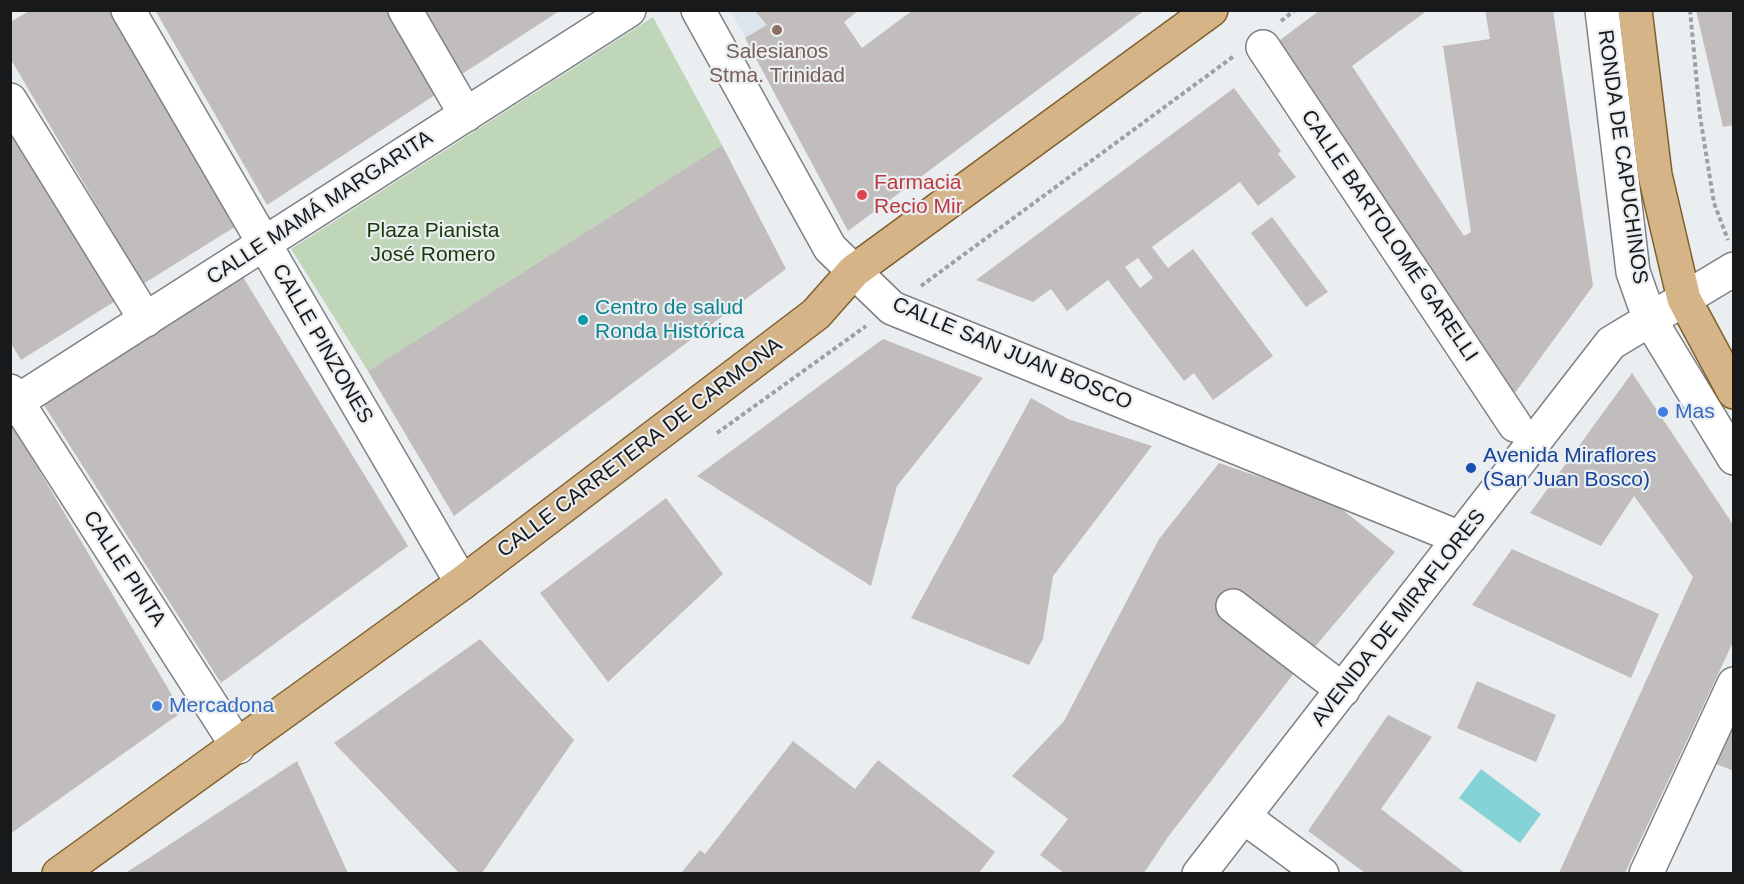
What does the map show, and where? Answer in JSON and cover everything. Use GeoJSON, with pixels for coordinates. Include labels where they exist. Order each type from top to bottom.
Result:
{"type":"FeatureCollection","features":[{"type":"Feature","properties":{"kind":"main road","name":"CALLE CARRETERA DE CARMONA"},"geometry":{"type":"LineString","coordinates":[[59,873],[238,747],[462,583],[816,314],[854,271],[1211,10]]}},
{"type":"Feature","properties":{"kind":"main road","name":"RONDA DE CAPUCHINOS"},"geometry":{"type":"LineString","coordinates":[[1635,10],[1655,175],[1684,299],[1734,392]]}},
{"type":"Feature","properties":{"kind":"street","name":"CALLE PINZONES"},"geometry":{"type":"LineString","coordinates":[[128,10],[462,583]]}},
{"type":"Feature","properties":{"kind":"street"},"geometry":{"type":"LineString","coordinates":[[405,10],[466,115]]}},
{"type":"Feature","properties":{"kind":"street","name":"CALLE MAMÁ MARGARITA"},"geometry":{"type":"LineString","coordinates":[[13,399],[146,320],[629,10]]}},
{"type":"Feature","properties":{"kind":"street","name":"CALLE SAN JUAN BOSCO"},"geometry":{"type":"LineString","coordinates":[[698,10],[830,248],[892,308],[1460,538]]}},
{"type":"Feature","properties":{"kind":"street","name":"RONDA DE CAPUCHINOS"},"geometry":{"type":"LineString","coordinates":[[1602,10],[1634,272],[1650,320],[1734,458]]}},
{"type":"Feature","properties":{"kind":"street","name":"CALLE BARTOLOMÉ GARELLI"},"geometry":{"type":"LineString","coordinates":[[1259,42],[1515,425]]}},
{"type":"Feature","properties":{"kind":"street"},"geometry":{"type":"LineString","coordinates":[[10,100],[146,320]]}},
{"type":"Feature","properties":{"kind":"street","name":"AVENIDA DE MIRAFLORES"},"geometry":{"type":"LineString","coordinates":[[1199,873],[1611,343],[1684,299],[1732,256]]}},
{"type":"Feature","properties":{"kind":"street","name":"CALLE PINTA"},"geometry":{"type":"LineString","coordinates":[[13,399],[238,747]]}},
{"type":"Feature","properties":{"kind":"street"},"geometry":{"type":"LineString","coordinates":[[1233,606],[1343,690]]}},
{"type":"Feature","properties":{"kind":"street"},"geometry":{"type":"LineString","coordinates":[[1646,873],[1734,684]]}},
{"type":"Feature","properties":{"kind":"street"},"geometry":{"type":"LineString","coordinates":[[1244,817],[1322,873]]}},
{"type":"Feature","properties":{"kind":"path"},"geometry":{"type":"LineString","coordinates":[[912,293],[1259,42],[1295,10]]}},
{"type":"Feature","properties":{"kind":"path"},"geometry":{"type":"LineString","coordinates":[[1690,10],[1700,116],[1714,203],[1732,256]]}},
{"type":"Feature","properties":{"kind":"shaded area","name":"Salesianos Stma. Trinidad"},"geometry":{"type":"Polygon","coordinates":[[[731,11],[859,11],[844,22],[839,15],[759,63],[731,11]]]}},
{"type":"Feature","properties":{"kind":"green space","name":"Plaza Pianista José Romero"},"geometry":{"type":"Polygon","coordinates":[[[653,17],[722,145],[368,371],[291,249],[653,17]]]}},
{"type":"Feature","properties":{"kind":"water"},"geometry":{"type":"Polygon","coordinates":[[[1481,769],[1541,814],[1520,843],[1459,798],[1481,769]]]}},
{"type":"Feature","properties":{"kind":"building"},"geometry":{"type":"Polygon","coordinates":[[[31,10],[113,10],[238,225],[143,284],[10,58],[10,22],[31,10]]]}},
{"type":"Feature","properties":{"kind":"building"},"geometry":{"type":"Polygon","coordinates":[[[155,10],[388,10],[435,95],[267,205],[155,10]]]}},
{"type":"Feature","properties":{"kind":"building"},"geometry":{"type":"Polygon","coordinates":[[[424,10],[561,10],[459,76],[424,10]]]}},
{"type":"Feature","properties":{"kind":"building"},"geometry":{"type":"Polygon","coordinates":[[[754,10],[859,10],[844,22],[862,48],[913,10],[1145,10],[848,231],[745,38],[767,25],[754,10]]]}},
{"type":"Feature","properties":{"kind":"building"},"geometry":{"type":"Polygon","coordinates":[[[1320,10],[1428,10],[1352,66],[1464,236],[1471,232],[1443,46],[1490,39],[1485,10],[1553,10],[1593,286],[1509,401],[1272,46],[1320,10]]]}},
{"type":"Feature","properties":{"kind":"building"},"geometry":{"type":"Polygon","coordinates":[[[1696,10],[1734,10],[1734,125],[1723,127],[1696,10]]]}},
{"type":"Feature","properties":{"kind":"building"},"geometry":{"type":"Polygon","coordinates":[[[1234,88],[1281,151],[1278,154],[1296,177],[1258,206],[1240,182],[1152,247],[1168,268],[1193,249],[1273,356],[1213,400],[1194,373],[1184,381],[1108,280],[1067,311],[1051,289],[1033,302],[976,280],[1234,88]],[[1138,258],[1125,267],[1140,288],[1153,278],[1138,258]]]}},
{"type":"Feature","properties":{"kind":"building"},"geometry":{"type":"Polygon","coordinates":[[[10,122],[117,300],[21,360],[10,342],[10,122]]]}},
{"type":"Feature","properties":{"kind":"building","name":"Centro de salud Ronda Histórica"},"geometry":{"type":"Polygon","coordinates":[[[722,145],[786,269],[454,516],[368,371],[722,145]]]}},
{"type":"Feature","properties":{"kind":"building"},"geometry":{"type":"Polygon","coordinates":[[[1272,217],[1328,292],[1306,307],[1251,233],[1272,217]]]}},
{"type":"Feature","properties":{"kind":"building"},"geometry":{"type":"Polygon","coordinates":[[[243,277],[408,546],[221,683],[42,402],[243,277]]]}},
{"type":"Feature","properties":{"kind":"building"},"geometry":{"type":"Polygon","coordinates":[[[883,339],[983,378],[897,486],[871,586],[697,476],[883,339]]]}},
{"type":"Feature","properties":{"kind":"building"},"geometry":{"type":"Polygon","coordinates":[[[1632,373],[1734,526],[1734,640],[1625,873],[1559,873],[1693,577],[1634,496],[1601,546],[1530,513],[1632,373]]]}},
{"type":"Feature","properties":{"kind":"building"},"geometry":{"type":"Polygon","coordinates":[[[1031,398],[1068,419],[1152,446],[1053,576],[1043,639],[1029,665],[911,618],[1031,398]]]}},
{"type":"Feature","properties":{"kind":"building"},"geometry":{"type":"Polygon","coordinates":[[[13,426],[182,712],[10,834],[10,428],[13,426]]]}},
{"type":"Feature","properties":{"kind":"building"},"geometry":{"type":"Polygon","coordinates":[[[1219,463],[1333,502],[1395,552],[1308,655],[1168,837],[1144,873],[1064,873],[1040,855],[1068,819],[1012,776],[1064,721],[1159,539],[1219,463]]]}},
{"type":"Feature","properties":{"kind":"building"},"geometry":{"type":"Polygon","coordinates":[[[666,498],[723,574],[608,682],[540,593],[666,498]]]}},
{"type":"Feature","properties":{"kind":"building"},"geometry":{"type":"Polygon","coordinates":[[[1512,549],[1659,614],[1631,678],[1472,605],[1512,549]]]}},
{"type":"Feature","properties":{"kind":"building"},"geometry":{"type":"Polygon","coordinates":[[[480,639],[574,740],[482,873],[459,873],[334,743],[480,639]]]}},
{"type":"Feature","properties":{"kind":"building"},"geometry":{"type":"Polygon","coordinates":[[[1477,681],[1556,715],[1536,762],[1457,728],[1477,681]]]}},
{"type":"Feature","properties":{"kind":"building"},"geometry":{"type":"Polygon","coordinates":[[[1388,715],[1432,737],[1381,809],[1465,873],[1365,873],[1308,831],[1388,715]]]}},
{"type":"Feature","properties":{"kind":"building"},"geometry":{"type":"Polygon","coordinates":[[[1734,725],[1734,771],[1716,764],[1734,725]]]}},
{"type":"Feature","properties":{"kind":"building"},"geometry":{"type":"Polygon","coordinates":[[[793,741],[855,789],[878,760],[995,852],[979,873],[681,873],[700,850],[705,854],[793,741]]]}},
{"type":"Feature","properties":{"kind":"building"},"geometry":{"type":"Polygon","coordinates":[[[297,761],[348,873],[125,873],[149,858],[297,761]]]}},
{"type":"Feature","properties":{"kind":"place","name":"Salesianos Stma. Trinidad"},"geometry":{"type":"Point","coordinates":[777,30]}},
{"type":"Feature","properties":{"kind":"place","name":"Farmacia Recio Mir"},"geometry":{"type":"Point","coordinates":[862,195]}},
{"type":"Feature","properties":{"kind":"place","name":"Centro de salud Ronda Histórica"},"geometry":{"type":"Point","coordinates":[583,320]}},
{"type":"Feature","properties":{"kind":"place","name":"Mas"},"geometry":{"type":"Point","coordinates":[1663,412]}},
{"type":"Feature","properties":{"kind":"place","name":"Avenida Miraflores (San Juan Bosco)"},"geometry":{"type":"Point","coordinates":[1471,468]}},
{"type":"Feature","properties":{"kind":"place","name":"Mercadona"},"geometry":{"type":"Point","coordinates":[157,706]}}]}
